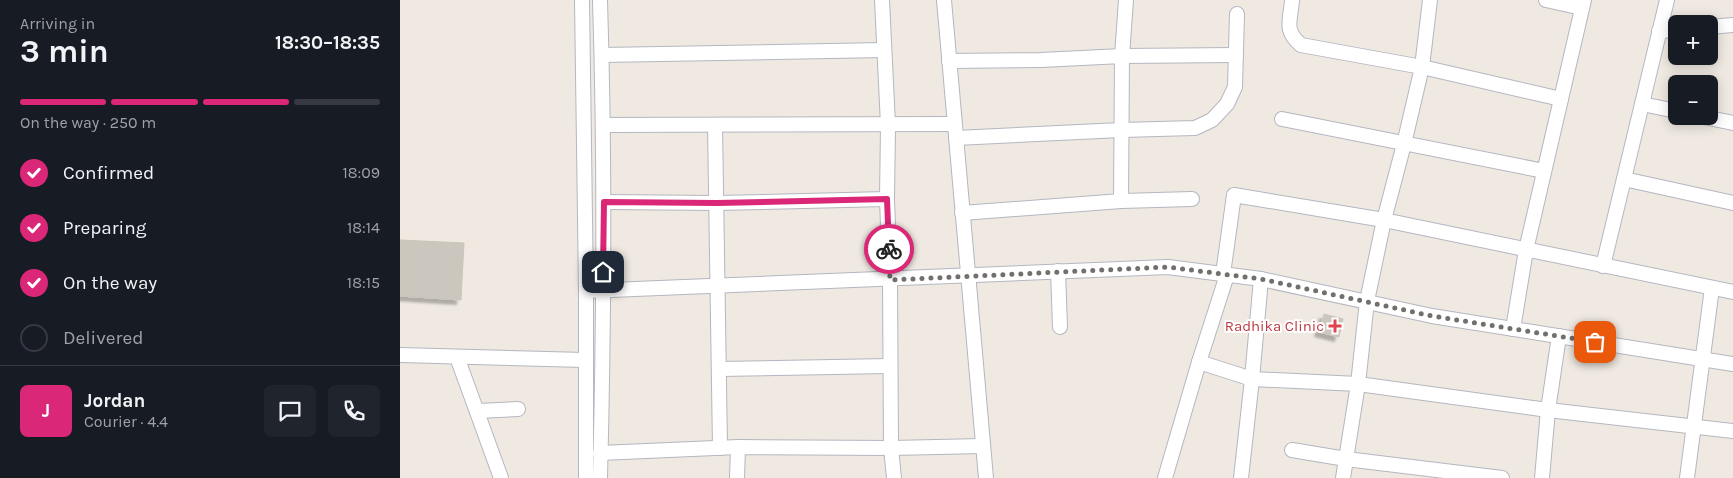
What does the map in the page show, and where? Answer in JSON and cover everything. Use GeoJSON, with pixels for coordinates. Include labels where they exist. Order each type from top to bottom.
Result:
{"type":"FeatureCollection","features":[{"type":"Feature","properties":{"kind":"street"},"geometry":{"type":"LineString","coordinates":[[582,0],[586,291],[586,478]]}},
{"type":"Feature","properties":{"kind":"street"},"geometry":{"type":"LineString","coordinates":[[600,0],[604,125],[600,478]]}},
{"type":"Feature","properties":{"kind":"street"},"geometry":{"type":"LineString","coordinates":[[882,0],[888,125],[887,199],[890,280],[891,448],[894,478]]}},
{"type":"Feature","properties":{"kind":"street"},"geometry":{"type":"LineString","coordinates":[[944,0],[986,478]]}},
{"type":"Feature","properties":{"kind":"street"},"geometry":{"type":"LineString","coordinates":[[1121,201],[1122,56],[1126,0]]}},
{"type":"Feature","properties":{"kind":"street"},"geometry":{"type":"LineString","coordinates":[[1343,478],[1358,384],[1367,301],[1384,220],[1422,66],[1430,0]]}},
{"type":"Feature","properties":{"kind":"street"},"geometry":{"type":"LineString","coordinates":[[1512,328],[1526,250],[1583,4],[1546,0]]}},
{"type":"Feature","properties":{"kind":"street"},"geometry":{"type":"LineString","coordinates":[[1603,266],[1667,0]]}},
{"type":"Feature","properties":{"kind":"street"},"geometry":{"type":"LineString","coordinates":[[1292,2],[1288,30],[1301,45],[1422,66],[1561,99]]}},
{"type":"Feature","properties":{"kind":"street"},"geometry":{"type":"LineString","coordinates":[[604,125],[888,125],[955,131],[1195,128],[1212,120],[1228,104],[1235,87],[1237,14]]}},
{"type":"Feature","properties":{"kind":"street"},"geometry":{"type":"LineString","coordinates":[[1718,27],[1733,26]]}},
{"type":"Feature","properties":{"kind":"street"},"geometry":{"type":"LineString","coordinates":[[1660,31],[1668,30]]}},
{"type":"Feature","properties":{"kind":"street"},"geometry":{"type":"LineString","coordinates":[[602,55],[884,50]]}},
{"type":"Feature","properties":{"kind":"street"},"geometry":{"type":"LineString","coordinates":[[949,61],[1236,55]]}},
{"type":"Feature","properties":{"kind":"street"},"geometry":{"type":"LineString","coordinates":[[1642,104],[1668,110]]}},
{"type":"Feature","properties":{"kind":"street"},"geometry":{"type":"LineString","coordinates":[[1282,119],[1544,171]]}},
{"type":"Feature","properties":{"kind":"street"},"geometry":{"type":"LineString","coordinates":[[1718,120],[1733,124]]}},
{"type":"Feature","properties":{"kind":"street"},"geometry":{"type":"LineString","coordinates":[[715,125],[719,285],[720,448]]}},
{"type":"Feature","properties":{"kind":"street"},"geometry":{"type":"LineString","coordinates":[[1624,179],[1733,203]]}},
{"type":"Feature","properties":{"kind":"street"},"geometry":{"type":"LineString","coordinates":[[1165,478],[1225,275],[1234,195],[1384,220],[1733,292]]}},
{"type":"Feature","properties":{"kind":"street"},"geometry":{"type":"LineString","coordinates":[[604,202],[717,203],[887,199]]}},
{"type":"Feature","properties":{"kind":"street"},"geometry":{"type":"LineString","coordinates":[[962,213],[1121,201],[1192,199]]}},
{"type":"Feature","properties":{"kind":"street"},"geometry":{"type":"LineString","coordinates":[[586,291],[890,280],[1168,267],[1261,279],[1432,316],[1733,364]]}},
{"type":"Feature","properties":{"kind":"street"},"geometry":{"type":"LineString","coordinates":[[1058,271],[1060,326]]}},
{"type":"Feature","properties":{"kind":"street"},"geometry":{"type":"LineString","coordinates":[[1241,478],[1261,279]]}},
{"type":"Feature","properties":{"kind":"street"},"geometry":{"type":"LineString","coordinates":[[1688,478],[1712,288]]}},
{"type":"Feature","properties":{"kind":"street"},"geometry":{"type":"LineString","coordinates":[[1542,478],[1548,410],[1559,336]]}},
{"type":"Feature","properties":{"kind":"street"},"geometry":{"type":"LineString","coordinates":[[400,355],[585,360]]}},
{"type":"Feature","properties":{"kind":"street"},"geometry":{"type":"LineString","coordinates":[[457,357],[501,478]]}},
{"type":"Feature","properties":{"kind":"street"},"geometry":{"type":"LineString","coordinates":[[1199,362],[1252,379],[1358,384],[1548,410],[1733,431]]}},
{"type":"Feature","properties":{"kind":"street"},"geometry":{"type":"LineString","coordinates":[[719,369],[890,366]]}},
{"type":"Feature","properties":{"kind":"street"},"geometry":{"type":"LineString","coordinates":[[477,411],[518,409]]}},
{"type":"Feature","properties":{"kind":"street"},"geometry":{"type":"LineString","coordinates":[[600,453],[738,447],[891,448],[983,446]]}},
{"type":"Feature","properties":{"kind":"street"},"geometry":{"type":"LineString","coordinates":[[737,478],[738,447]]}},
{"type":"Feature","properties":{"kind":"street"},"geometry":{"type":"LineString","coordinates":[[1292,450],[1346,460],[1502,478]]}},
{"type":"Feature","properties":{"kind":"building"},"geometry":{"type":"Polygon","coordinates":[[[400,240],[464,243],[461,300],[400,296],[400,240]]]}},
{"type":"Feature","properties":{"kind":"building"},"geometry":{"type":"Polygon","coordinates":[[[1324,314],[1343,319],[1339,337],[1319,332],[1324,314]]]}},
{"type":"Feature","properties":{"kind":"way so far"},"geometry":{"type":"LineString","coordinates":[[889,249],[890,280],[930,276],[1168,267],[1261,279],[1432,316],[1595,342]]}},
{"type":"Feature","properties":{"kind":"place","name":"Radhika Clinic"},"geometry":{"type":"Point","coordinates":[1335,326]}},
{"type":"Feature","properties":{"kind":"route"},"geometry":{"type":"LineString","coordinates":[[603,272],[604,202],[717,203],[887,199],[889,249]]}}]}
